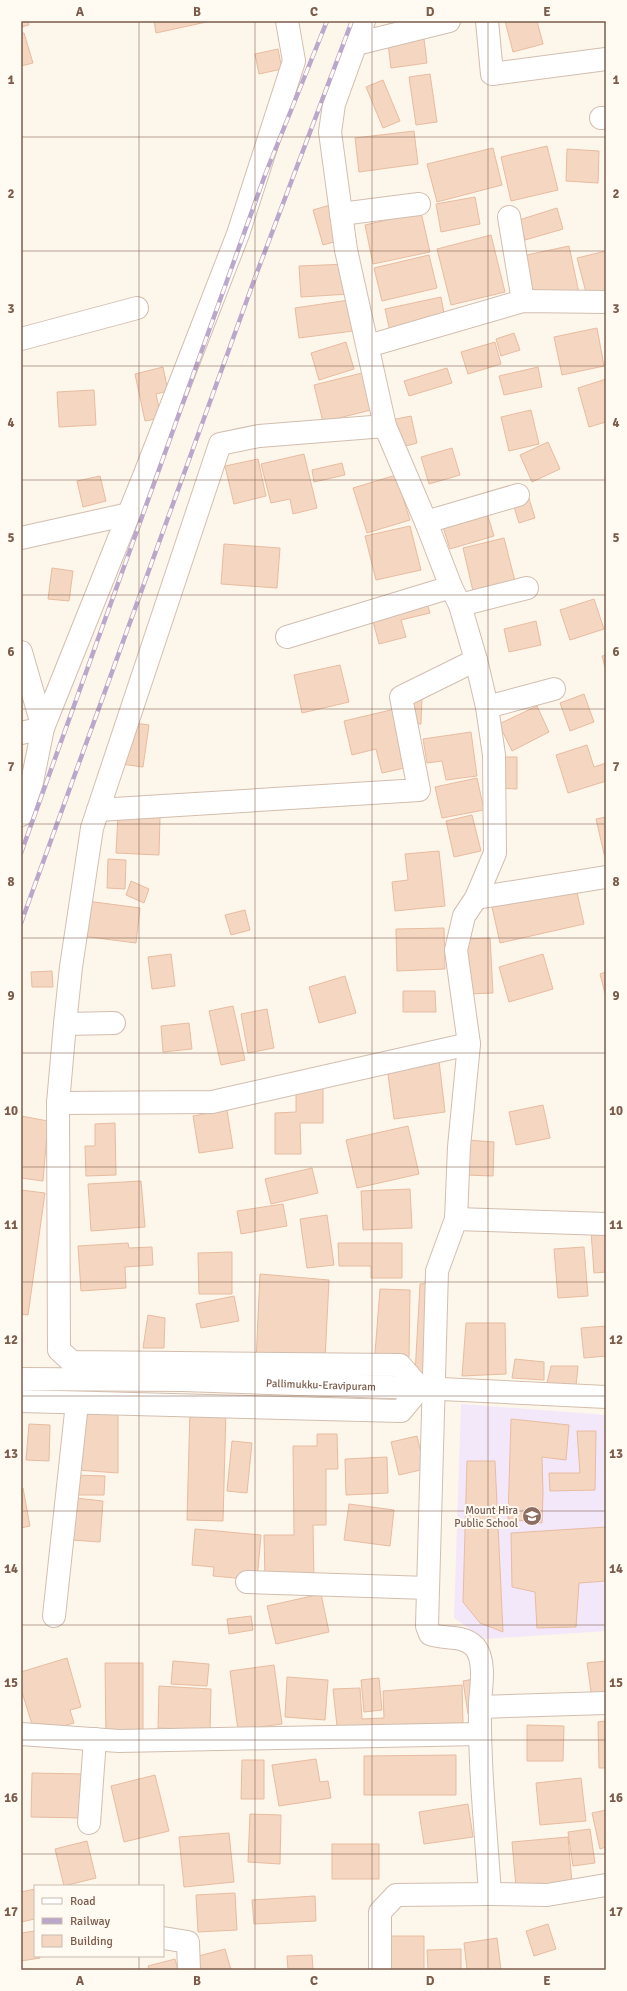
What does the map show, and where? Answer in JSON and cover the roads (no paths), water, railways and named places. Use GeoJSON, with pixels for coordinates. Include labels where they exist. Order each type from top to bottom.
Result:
{"type":"FeatureCollection","features":[{"type":"Feature","properties":{"kind":"street"},"geometry":{"type":"LineString","coordinates":[[21,815],[27,783],[43,728],[129,514],[238,234],[294,62],[287,21]]}},
{"type":"Feature","properties":{"kind":"street"},"geometry":{"type":"LineString","coordinates":[[364,21],[334,104],[330,132],[346,250],[385,426],[426,522],[455,596],[476,660],[487,707],[494,755],[495,853],[476,898],[464,916],[456,950],[469,1044],[459,1147],[456,1219],[437,1271],[419,1388],[428,1588],[427,1626],[430,1634],[439,1638],[462,1639],[475,1648],[481,1661],[480,1734],[490,1894]]}},
{"type":"Feature","properties":{"kind":"street"},"geometry":{"type":"LineString","coordinates":[[356,44],[449,21]]}},
{"type":"Feature","properties":{"kind":"street"},"geometry":{"type":"LineString","coordinates":[[487,21],[492,74],[606,60]]}},
{"type":"Feature","properties":{"kind":"street"},"geometry":{"type":"LineString","coordinates":[[341,214],[419,204]]}},
{"type":"Feature","properties":{"kind":"street"},"geometry":{"type":"LineString","coordinates":[[509,217],[523,301]]}},
{"type":"Feature","properties":{"kind":"street"},"geometry":{"type":"LineString","coordinates":[[368,346],[523,301],[606,302]]}},
{"type":"Feature","properties":{"kind":"street"},"geometry":{"type":"LineString","coordinates":[[21,339],[136,308]]}},
{"type":"Feature","properties":{"kind":"street"},"geometry":{"type":"LineString","coordinates":[[385,426],[259,436],[220,444],[92,828],[71,967],[58,1103],[59,1350],[72,1362],[400,1366],[419,1388]]}},
{"type":"Feature","properties":{"kind":"street"},"geometry":{"type":"LineString","coordinates":[[426,522],[518,495]]}},
{"type":"Feature","properties":{"kind":"street"},"geometry":{"type":"LineString","coordinates":[[21,538],[129,514]]}},
{"type":"Feature","properties":{"kind":"street"},"geometry":{"type":"LineString","coordinates":[[287,637],[455,596],[527,588]]}},
{"type":"Feature","properties":{"kind":"street"},"geometry":{"type":"LineString","coordinates":[[21,652],[43,728]]}},
{"type":"Feature","properties":{"kind":"street"},"geometry":{"type":"LineString","coordinates":[[98,810],[419,790],[401,697],[476,660]]}},
{"type":"Feature","properties":{"kind":"street"},"geometry":{"type":"LineString","coordinates":[[487,707],[554,689]]}},
{"type":"Feature","properties":{"kind":"street"},"geometry":{"type":"LineString","coordinates":[[21,733],[43,728]]}},
{"type":"Feature","properties":{"kind":"street"},"geometry":{"type":"LineString","coordinates":[[476,898],[606,877]]}},
{"type":"Feature","properties":{"kind":"street"},"geometry":{"type":"LineString","coordinates":[[65,1024],[114,1024]]}},
{"type":"Feature","properties":{"kind":"street"},"geometry":{"type":"LineString","coordinates":[[58,1103],[212,1102],[469,1044]]}},
{"type":"Feature","properties":{"kind":"street"},"geometry":{"type":"LineString","coordinates":[[456,1219],[606,1224]]}},
{"type":"Feature","properties":{"kind":"street","name":"Pallimukku-Eravipuram"},"geometry":{"type":"LineString","coordinates":[[29,1380],[183,1380],[419,1388],[606,1397]]}},
{"type":"Feature","properties":{"kind":"street"},"geometry":{"type":"LineString","coordinates":[[21,1402],[401,1411],[419,1388]]}},
{"type":"Feature","properties":{"kind":"street"},"geometry":{"type":"LineString","coordinates":[[54,1616],[77,1403]]}},
{"type":"Feature","properties":{"kind":"street"},"geometry":{"type":"LineString","coordinates":[[247,1582],[428,1588]]}},
{"type":"Feature","properties":{"kind":"street"},"geometry":{"type":"LineString","coordinates":[[480,1707],[606,1703]]}},
{"type":"Feature","properties":{"kind":"street"},"geometry":{"type":"LineString","coordinates":[[21,1734],[119,1741],[480,1734]]}},
{"type":"Feature","properties":{"kind":"street"},"geometry":{"type":"LineString","coordinates":[[89,1823],[95,1739]]}},
{"type":"Feature","properties":{"kind":"street"},"geometry":{"type":"LineString","coordinates":[[380,1970],[380,1912],[396,1896],[490,1894],[547,1895],[606,1885]]}},
{"type":"Feature","properties":{"kind":"street"},"geometry":{"type":"LineString","coordinates":[[164,1938],[188,1942],[189,1970]]}},
{"type":"Feature","properties":{"kind":"railway"},"geometry":{"type":"LineString","coordinates":[[21,853],[265,175],[327,21]]}},
{"type":"Feature","properties":{"kind":"railway"},"geometry":{"type":"LineString","coordinates":[[21,923],[256,275],[352,21]]}},
{"type":"Feature","properties":{"kind":"place","name":"Mount Hira Public School"},"geometry":{"type":"Point","coordinates":[532,1516]}}]}
